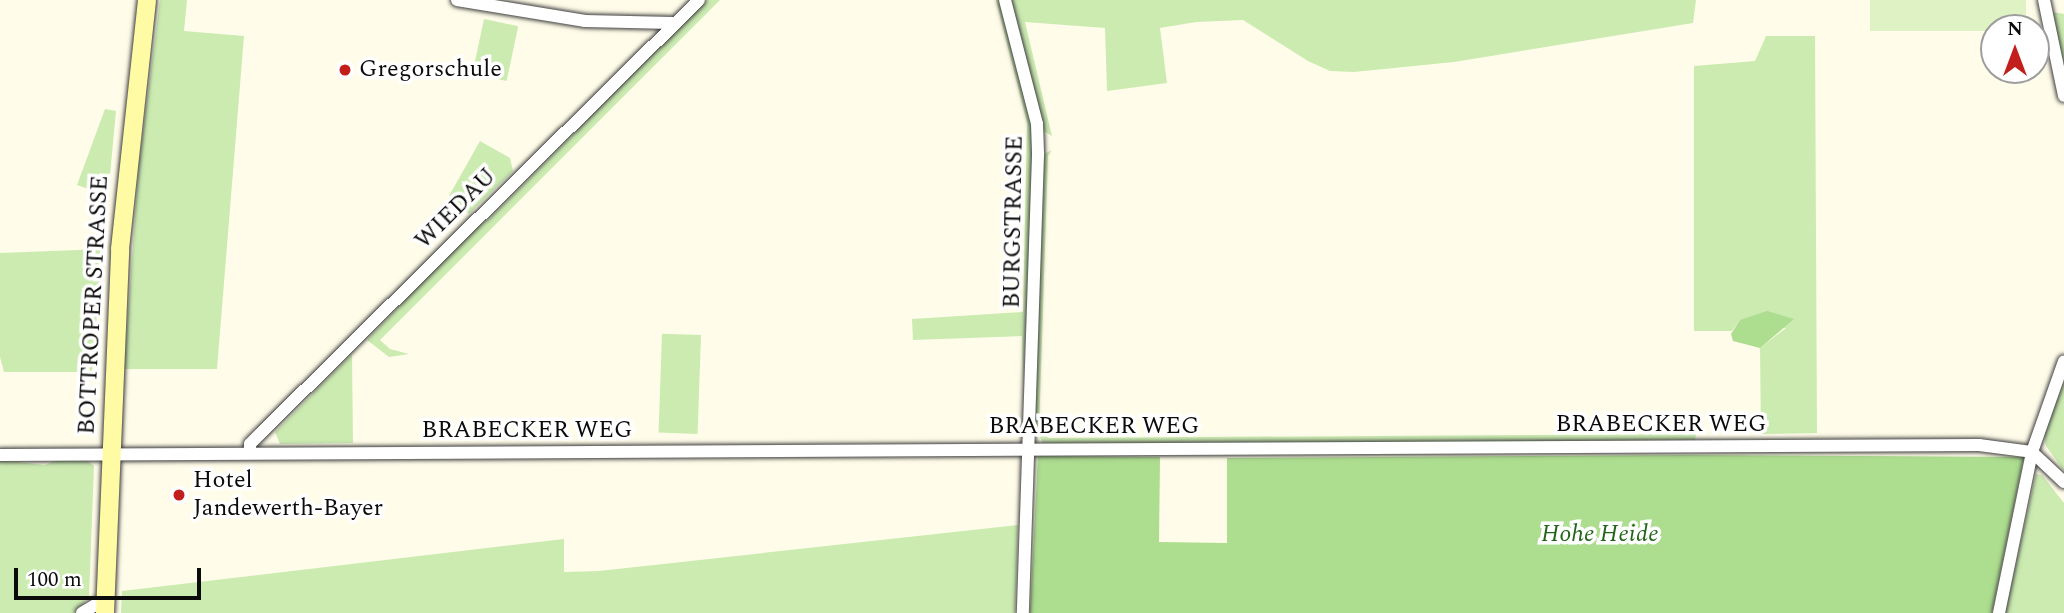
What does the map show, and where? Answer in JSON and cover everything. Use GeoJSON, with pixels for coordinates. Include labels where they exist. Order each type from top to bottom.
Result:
{"type":"FeatureCollection","features":[{"type":"Feature","properties":{"kind":"main road","name":"BOTTROPER STRASSE"},"geometry":{"type":"LineString","coordinates":[[105,606],[120,249],[147,0]]}},
{"type":"Feature","properties":{"kind":"street"},"geometry":{"type":"LineString","coordinates":[[457,0],[585,21],[673,23]]}},
{"type":"Feature","properties":{"kind":"street","name":"WIEDAU"},"geometry":{"type":"LineString","coordinates":[[250,453],[250,444],[699,0]]}},
{"type":"Feature","properties":{"kind":"street","name":"BURGSTRASSE"},"geometry":{"type":"LineString","coordinates":[[1005,0],[1037,124],[1023,613]]}},
{"type":"Feature","properties":{"kind":"street"},"geometry":{"type":"LineString","coordinates":[[2044,0],[2064,96]]}},
{"type":"Feature","properties":{"kind":"street"},"geometry":{"type":"LineString","coordinates":[[1998,613],[2032,452],[2064,361]]}},
{"type":"Feature","properties":{"kind":"street","name":"BRABECKER WEG"},"geometry":{"type":"LineString","coordinates":[[0,454],[1979,445],[2032,452]]}},
{"type":"Feature","properties":{"kind":"street"},"geometry":{"type":"LineString","coordinates":[[2032,452],[2064,482]]}},
{"type":"Feature","properties":{"kind":"street"},"geometry":{"type":"LineString","coordinates":[[82,613],[105,606]]}},
{"type":"Feature","properties":{"kind":"green space"},"geometry":{"type":"Polygon","coordinates":[[[160,0],[187,0],[184,31],[244,36],[217,369],[124,369],[139,164],[160,0]]]}},
{"type":"Feature","properties":{"kind":"green space"},"geometry":{"type":"Polygon","coordinates":[[[707,0],[720,0],[380,340],[390,349],[409,354],[389,357],[367,340],[470,232],[489,219],[707,0]]]}},
{"type":"Feature","properties":{"kind":"green space"},"geometry":{"type":"Polygon","coordinates":[[[996,0],[1001,0],[1030,106],[1034,143],[1023,386],[1022,336],[913,340],[912,319],[1023,312],[1027,123],[996,0]]]}},
{"type":"Feature","properties":{"kind":"green space"},"geometry":{"type":"Polygon","coordinates":[[[1011,0],[1696,0],[1693,23],[1454,62],[1354,72],[1330,71],[1308,61],[1243,20],[1196,22],[1160,28],[1167,83],[1107,91],[1105,28],[1025,22],[1052,136],[1042,130],[1011,0]]]}},
{"type":"Feature","properties":{"kind":"green space"},"geometry":{"type":"Polygon","coordinates":[[[1870,0],[2026,0],[2026,14],[1980,14],[1980,31],[1870,31],[1870,0]]]}},
{"type":"Feature","properties":{"kind":"green space"},"geometry":{"type":"Polygon","coordinates":[[[2052,12],[2064,14],[2064,71],[2052,12]]]}},
{"type":"Feature","properties":{"kind":"green space"},"geometry":{"type":"Polygon","coordinates":[[[484,19],[518,26],[507,81],[472,74],[484,19]]]}},
{"type":"Feature","properties":{"kind":"green space"},"geometry":{"type":"Polygon","coordinates":[[[1766,36],[1815,36],[1817,433],[1761,434],[1760,348],[1786,328],[1740,320],[1732,331],[1694,331],[1694,66],[1755,61],[1766,36]]]}},
{"type":"Feature","properties":{"kind":"green space"},"geometry":{"type":"Polygon","coordinates":[[[105,109],[116,111],[108,196],[77,185],[105,109]]]}},
{"type":"Feature","properties":{"kind":"green space"},"geometry":{"type":"Polygon","coordinates":[[[480,141],[510,158],[513,171],[469,214],[449,196],[480,141]]]}},
{"type":"Feature","properties":{"kind":"green space"},"geometry":{"type":"Polygon","coordinates":[[[1052,150],[1048,156],[1039,432],[1049,438],[1696,434],[1695,441],[1043,443],[1035,428],[1044,154],[1052,150]]]}},
{"type":"Feature","properties":{"kind":"green space"},"geometry":{"type":"Polygon","coordinates":[[[103,249],[92,372],[4,372],[0,357],[0,253],[103,249]]]}},
{"type":"Feature","properties":{"kind":"green space"},"geometry":{"type":"Polygon","coordinates":[[[1767,311],[1794,319],[1760,348],[1733,341],[1731,334],[1740,320],[1767,311]]]}},
{"type":"Feature","properties":{"kind":"green space"},"geometry":{"type":"Polygon","coordinates":[[[662,334],[701,335],[698,434],[659,433],[662,334]]]}},
{"type":"Feature","properties":{"kind":"green space"},"geometry":{"type":"Polygon","coordinates":[[[352,354],[353,443],[280,444],[275,432],[352,354]]]}},
{"type":"Feature","properties":{"kind":"green space"},"geometry":{"type":"Polygon","coordinates":[[[2064,381],[2064,471],[2046,446],[2044,433],[2064,381]]]}},
{"type":"Feature","properties":{"kind":"green space","name":"Hohe Heide"},"geometry":{"type":"Polygon","coordinates":[[[1688,455],[2024,457],[1992,613],[1030,613],[1038,456],[1160,457],[1159,542],[1227,543],[1227,458],[1688,455]]]}},
{"type":"Feature","properties":{"kind":"green space"},"geometry":{"type":"Polygon","coordinates":[[[59,459],[87,460],[94,466],[89,597],[74,613],[0,613],[0,460],[45,465],[59,459]]]}},
{"type":"Feature","properties":{"kind":"green space"},"geometry":{"type":"Polygon","coordinates":[[[2036,474],[2042,475],[2064,503],[2064,613],[2005,613],[2036,474]]]}},
{"type":"Feature","properties":{"kind":"green space"},"geometry":{"type":"Polygon","coordinates":[[[1018,525],[1015,613],[121,613],[122,591],[564,539],[564,572],[599,571],[1018,525]]]}},
{"type":"Feature","properties":{"kind":"place","name":"Gregorschule"},"geometry":{"type":"Point","coordinates":[345,70]}},
{"type":"Feature","properties":{"kind":"place","name":"Hotel Jandewerth-Bayer"},"geometry":{"type":"Point","coordinates":[179,495]}}]}
